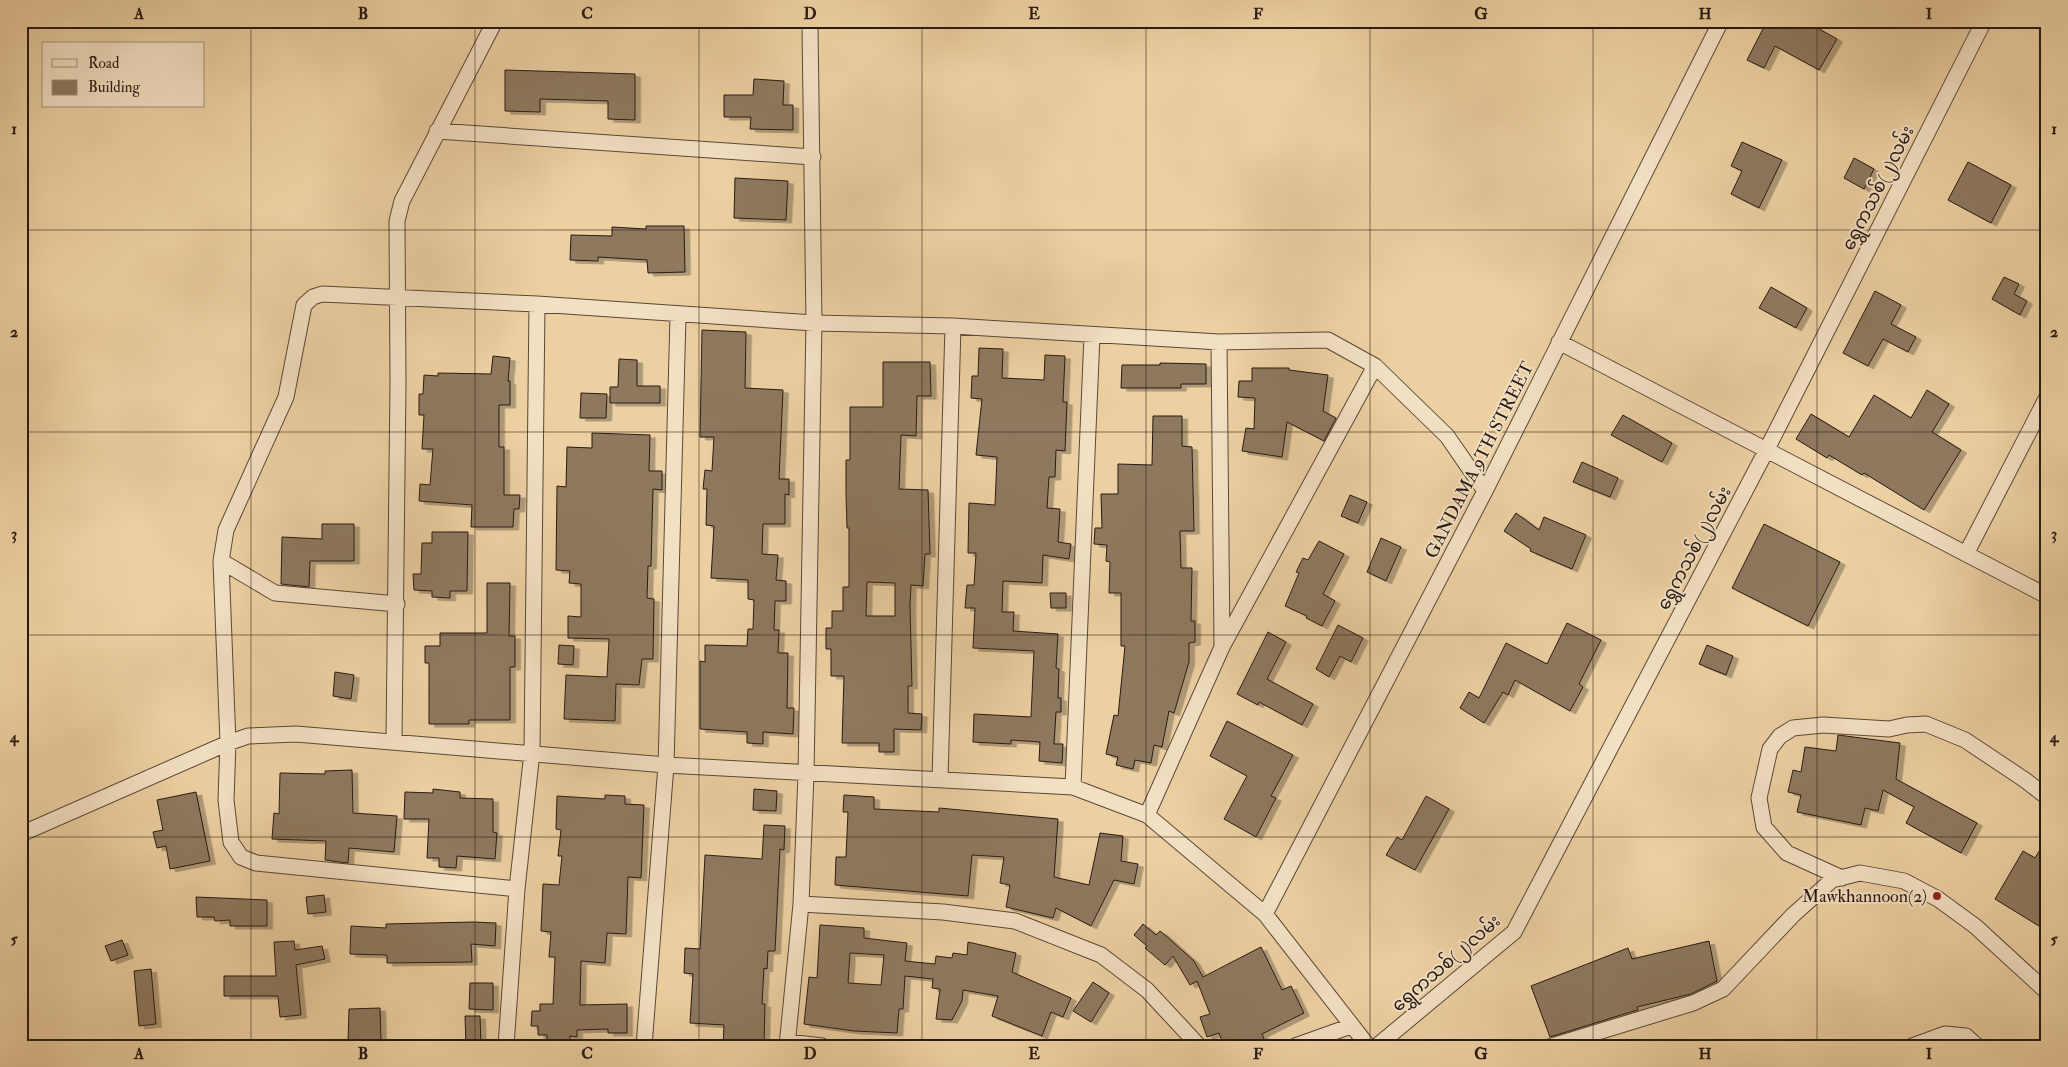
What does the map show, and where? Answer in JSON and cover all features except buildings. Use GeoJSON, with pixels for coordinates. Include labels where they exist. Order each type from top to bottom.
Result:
{"type":"FeatureCollection","features":[{"type":"Feature","properties":{"kind":"street"},"geometry":{"type":"LineString","coordinates":[[394,740],[397,604],[397,221],[402,201],[495,21]]}},
{"type":"Feature","properties":{"kind":"street"},"geometry":{"type":"LineString","coordinates":[[807,21],[810,26],[814,323],[806,774],[801,904],[788,1044],[822,1046]]}},
{"type":"Feature","properties":{"kind":"street","name":"GANDAMA 9TH STREET"},"geometry":{"type":"LineString","coordinates":[[1265,914],[1485,491],[1721,21]]}},
{"type":"Feature","properties":{"kind":"street","name":"ရွှေကသစ်(၂)လမ်း"},"geometry":{"type":"LineString","coordinates":[[1377,1046],[1514,932],[1766,451],[1984,21]]}},
{"type":"Feature","properties":{"kind":"street"},"geometry":{"type":"LineString","coordinates":[[437,131],[813,157]]}},
{"type":"Feature","properties":{"kind":"street"},"geometry":{"type":"LineString","coordinates":[[517,889],[256,863],[241,857],[232,842],[226,800],[228,743],[221,561],[226,530],[286,397],[304,305],[313,297],[322,294],[537,304],[678,316],[814,323],[953,326],[1219,342],[1328,340],[1375,366],[1447,436],[1485,491]]}},
{"type":"Feature","properties":{"kind":"street"},"geometry":{"type":"LineString","coordinates":[[506,1046],[517,889],[532,752],[537,304]]}},
{"type":"Feature","properties":{"kind":"street"},"geometry":{"type":"LineString","coordinates":[[644,1046],[666,765],[678,316]]}},
{"type":"Feature","properties":{"kind":"street"},"geometry":{"type":"LineString","coordinates":[[940,779],[953,326]]}},
{"type":"Feature","properties":{"kind":"street"},"geometry":{"type":"LineString","coordinates":[[1073,787],[1092,335]]}},
{"type":"Feature","properties":{"kind":"street"},"geometry":{"type":"LineString","coordinates":[[1219,342],[1222,647]]}},
{"type":"Feature","properties":{"kind":"street"},"geometry":{"type":"LineString","coordinates":[[1559,342],[2047,596]]}},
{"type":"Feature","properties":{"kind":"street"},"geometry":{"type":"LineString","coordinates":[[1147,815],[1222,647],[1375,366]]}},
{"type":"Feature","properties":{"kind":"street"},"geometry":{"type":"LineString","coordinates":[[1966,554],[2047,397]]}},
{"type":"Feature","properties":{"kind":"street"},"geometry":{"type":"LineString","coordinates":[[221,561],[274,593],[397,604]]}},
{"type":"Feature","properties":{"kind":"street"},"geometry":{"type":"LineString","coordinates":[[1842,878],[1787,853],[1764,827],[1759,798],[1770,749],[1780,736],[1793,728],[1823,725],[1889,729],[1907,725],[1926,724],[1965,740],[2047,797]]}},
{"type":"Feature","properties":{"kind":"street"},"geometry":{"type":"LineString","coordinates":[[21,834],[228,743],[248,736],[296,734],[394,740],[666,765],[1073,787],[1147,815],[1265,914],[1350,1026],[1368,1046]]}},
{"type":"Feature","properties":{"kind":"street"},"geometry":{"type":"LineString","coordinates":[[1552,1046],[1693,1003],[1723,990],[1793,915],[1832,880],[1860,873],[1904,882],[1938,899],[1975,926],[2047,992]]}},
{"type":"Feature","properties":{"kind":"street"},"geometry":{"type":"LineString","coordinates":[[801,904],[943,912],[1015,921],[1101,954],[1147,990],[1199,1046]]}},
{"type":"Feature","properties":{"kind":"street"},"geometry":{"type":"LineString","coordinates":[[1295,1046],[1350,1026]]}},
{"type":"Feature","properties":{"kind":"street"},"geometry":{"type":"LineString","coordinates":[[1912,1046],[1945,1034],[1966,1036],[1977,1046]]}},
{"type":"Feature","properties":{"kind":"place","name":"Mawkhannoon(2)"},"geometry":{"type":"Point","coordinates":[1937,896]}}]}
